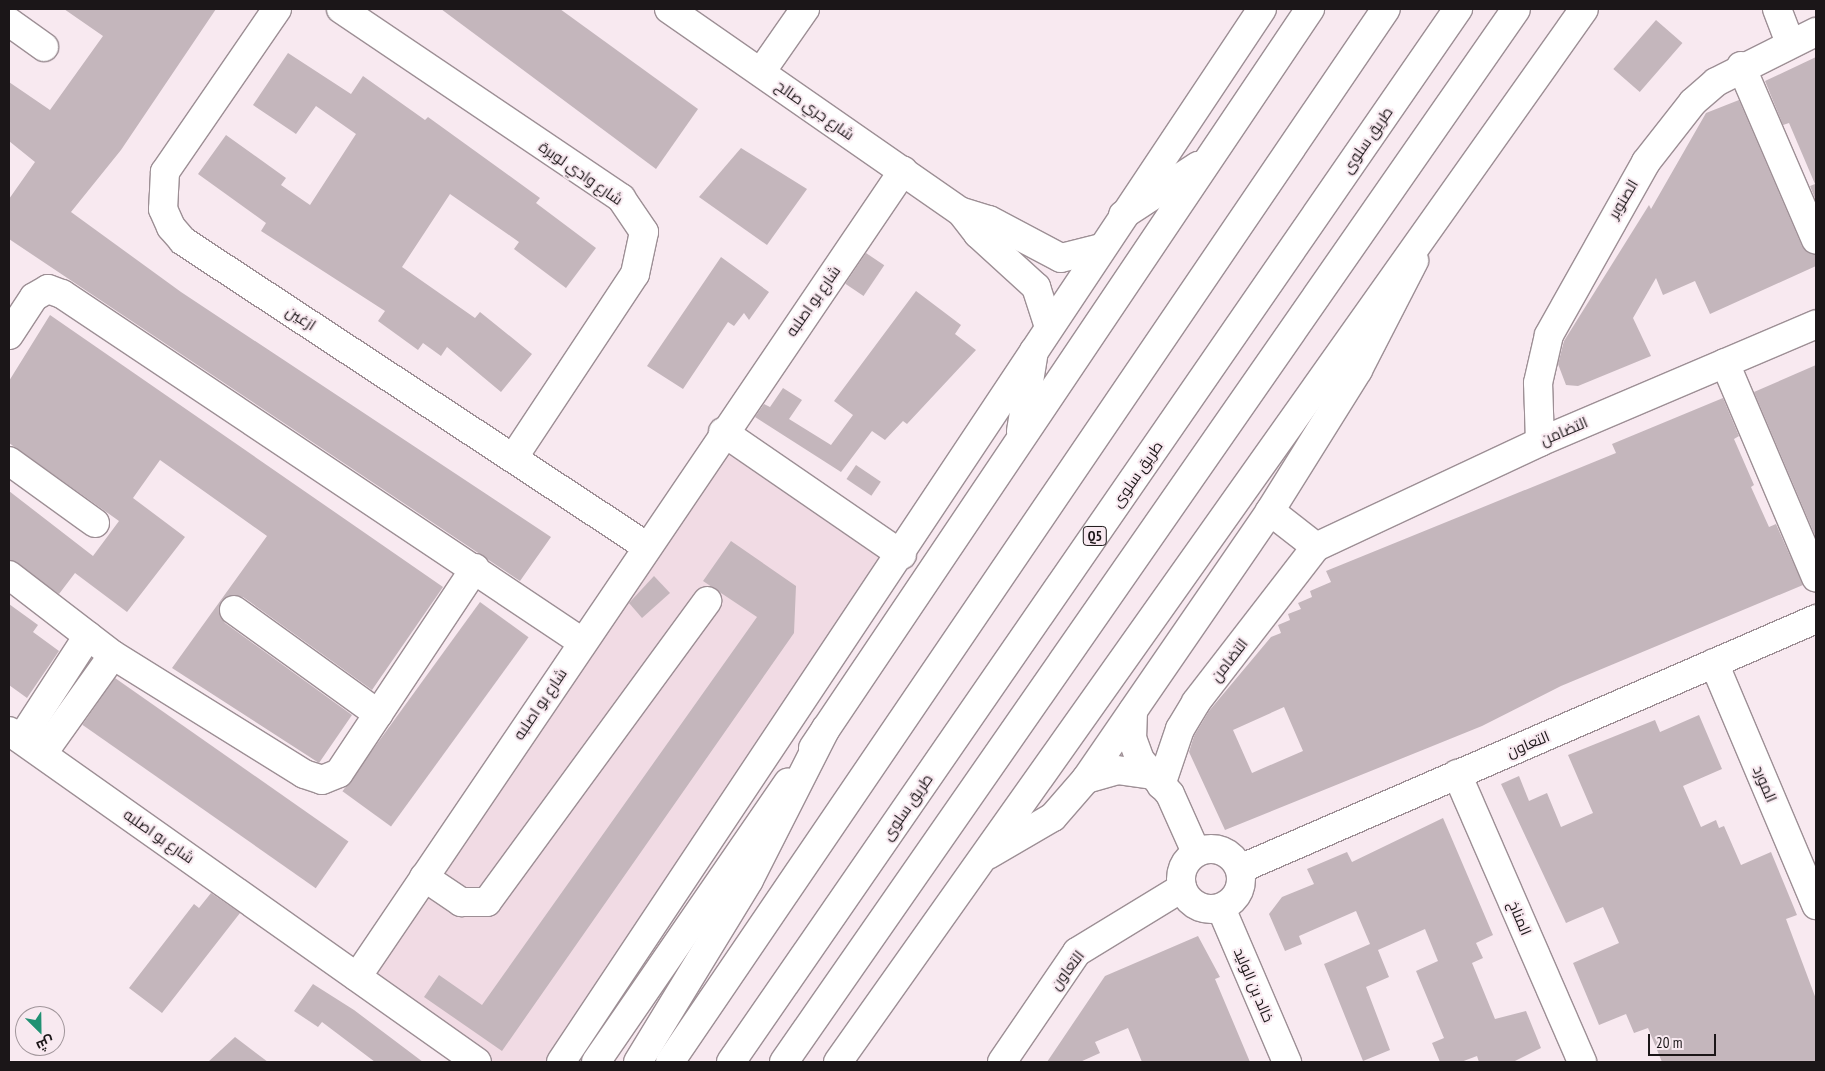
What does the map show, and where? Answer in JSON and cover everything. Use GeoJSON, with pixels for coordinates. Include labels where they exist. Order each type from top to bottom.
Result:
{"type":"FeatureCollection","features":[{"type":"Feature","properties":{"kind":"main road","name":"ازغين"},"geometry":{"type":"LineString","coordinates":[[277,9],[165,172],[163,209],[171,227],[183,241],[514,457],[646,546]]}},
{"type":"Feature","properties":{"kind":"main road","name":"شارع وادي لوبرة"},"geometry":{"type":"LineString","coordinates":[[341,9],[621,198],[644,232],[635,274],[514,457]]}},
{"type":"Feature","properties":{"kind":"main road","name":"شارع جري صالح"},"geometry":{"type":"LineString","coordinates":[[669,9],[961,212],[978,234],[1036,287],[1049,327]]}},
{"type":"Feature","properties":{"kind":"main road"},"geometry":{"type":"LineString","coordinates":[[761,72],[805,9]]}},
{"type":"Feature","properties":{"kind":"main road"},"geometry":{"type":"LineString","coordinates":[[561,1062],[902,555],[1101,248],[1262,9]]}},
{"type":"Feature","properties":{"kind":"main road"},"geometry":{"type":"LineString","coordinates":[[596,1062],[826,728],[1310,9]]}},
{"type":"Feature","properties":{"kind":"main road"},"geometry":{"type":"LineString","coordinates":[[670,1062],[1386,9]]}},
{"type":"Feature","properties":{"kind":"main road","name":"طريق سلوى"},"geometry":{"type":"LineString","coordinates":[[731,1062],[1458,9]]}},
{"type":"Feature","properties":{"kind":"main road"},"geometry":{"type":"LineString","coordinates":[[784,1062],[1516,9]]}},
{"type":"Feature","properties":{"kind":"main road"},"geometry":{"type":"LineString","coordinates":[[838,1062],[988,855],[1584,9]]}},
{"type":"Feature","properties":{"kind":"main road"},"geometry":{"type":"LineString","coordinates":[[1777,9],[1790,43]]}},
{"type":"Feature","properties":{"kind":"main road"},"geometry":{"type":"LineString","coordinates":[[9,22],[44,47]]}},
{"type":"Feature","properties":{"kind":"main road","name":"الصنوبر"},"geometry":{"type":"LineString","coordinates":[[1540,442],[1540,362],[1549,335],[1592,253],[1646,162],[1693,102],[1741,66],[1816,32]]}},
{"type":"Feature","properties":{"kind":"main road"},"geometry":{"type":"LineString","coordinates":[[1741,66],[1816,240]]}},
{"type":"Feature","properties":{"kind":"main road"},"geometry":{"type":"LineString","coordinates":[[1123,215],[1208,159]]}},
{"type":"Feature","properties":{"kind":"main road","name":"شارع بو اصلبه"},"geometry":{"type":"LineString","coordinates":[[357,977],[723,432],[903,171]]}},
{"type":"Feature","properties":{"kind":"main road","name":"شارع جري صالح"},"geometry":{"type":"LineString","coordinates":[[961,212],[989,220],[1060,258],[1101,248]]}},
{"type":"Feature","properties":{"kind":"main road"},"geometry":{"type":"LineString","coordinates":[[988,855],[1053,817],[1086,779],[1270,511],[1358,370],[1429,228]]}},
{"type":"Feature","properties":{"kind":"main road"},"geometry":{"type":"LineString","coordinates":[[9,336],[34,297],[48,289],[62,294],[475,568],[582,642]]}},
{"type":"Feature","properties":{"kind":"main road","name":"التضامن"},"geometry":{"type":"LineString","coordinates":[[1156,780],[1180,729],[1196,702],[1316,547],[1540,442],[1816,324]]}},
{"type":"Feature","properties":{"kind":"main road"},"geometry":{"type":"LineString","coordinates":[[1019,440],[1034,351]]}},
{"type":"Feature","properties":{"kind":"main road"},"geometry":{"type":"LineString","coordinates":[[1725,363],[1816,577]]}},
{"type":"Feature","properties":{"kind":"main road"},"geometry":{"type":"LineString","coordinates":[[723,432],[902,555]]}},
{"type":"Feature","properties":{"kind":"main road"},"geometry":{"type":"LineString","coordinates":[[9,462],[95,523]]}},
{"type":"Feature","properties":{"kind":"main road"},"geometry":{"type":"LineString","coordinates":[[1270,511],[1316,547]]}},
{"type":"Feature","properties":{"kind":"main road"},"geometry":{"type":"LineString","coordinates":[[9,575],[113,655],[304,774],[322,780],[339,773],[475,568]]}},
{"type":"Feature","properties":{"kind":"main road"},"geometry":{"type":"LineString","coordinates":[[424,877],[461,902],[487,902],[707,601]]}},
{"type":"Feature","properties":{"kind":"main road"},"geometry":{"type":"LineString","coordinates":[[234,610],[378,714]]}},
{"type":"Feature","properties":{"kind":"main road","name":"التعاون"},"geometry":{"type":"LineString","coordinates":[[1240,869],[1816,619]]}},
{"type":"Feature","properties":{"kind":"main road"},"geometry":{"type":"LineString","coordinates":[[15,735],[88,636]]}},
{"type":"Feature","properties":{"kind":"main road"},"geometry":{"type":"LineString","coordinates":[[43,753],[113,655]]}},
{"type":"Feature","properties":{"kind":"main road","name":"المورد"},"geometry":{"type":"LineString","coordinates":[[1714,663],[1816,905]]}},
{"type":"Feature","properties":{"kind":"main road"},"geometry":{"type":"LineString","coordinates":[[1132,711],[1132,738],[1156,780],[1178,808],[1196,852]]}},
{"type":"Feature","properties":{"kind":"main road"},"geometry":{"type":"LineString","coordinates":[[638,1062],[749,880],[826,728]]}},
{"type":"Feature","properties":{"kind":"main road","name":"شارع بو اصلبه"},"geometry":{"type":"LineString","coordinates":[[15,735],[477,1062]]}},
{"type":"Feature","properties":{"kind":"main road"},"geometry":{"type":"LineString","coordinates":[[1086,779],[1117,770],[1156,780]]}},
{"type":"Feature","properties":{"kind":"main road","name":"المناخ"},"geometry":{"type":"LineString","coordinates":[[1457,774],[1582,1062]]}},
{"type":"Feature","properties":{"kind":"main road"},"geometry":{"type":"LineString","coordinates":[[1222,850],[1240,869],[1237,894],[1221,908],[1197,906],[1182,888],[1184,865],[1196,852],[1222,850]]}},
{"type":"Feature","properties":{"kind":"main road","name":"التعاون"},"geometry":{"type":"LineString","coordinates":[[1002,1062],[1077,952],[1182,888]]}},
{"type":"Feature","properties":{"kind":"main road","name":"خالد بن الوليد"},"geometry":{"type":"LineString","coordinates":[[1221,908],[1287,1062]]}},
{"type":"Feature","properties":{"kind":"shaded area"},"geometry":{"type":"Polygon","coordinates":[[[724,440],[892,558],[553,1062],[488,1062],[368,977],[724,440]]]}},
{"type":"Feature","properties":{"kind":"building"},"geometry":{"type":"Polygon","coordinates":[[[64,9],[216,9],[121,150],[71,212],[181,292],[551,537],[520,581],[9,239],[9,199],[35,162],[9,141],[9,82],[50,110],[103,36],[64,9]]]}},
{"type":"Feature","properties":{"kind":"building"},"geometry":{"type":"Polygon","coordinates":[[[441,9],[560,9],[698,109],[656,169],[441,9]]]}},
{"type":"Feature","properties":{"kind":"building"},"geometry":{"type":"Polygon","coordinates":[[[1656,20],[1682,43],[1640,92],[1613,69],[1656,20]]]}},
{"type":"Feature","properties":{"kind":"building"},"geometry":{"type":"Polygon","coordinates":[[[288,53],[351,94],[363,76],[425,120],[428,117],[540,198],[536,203],[596,248],[566,288],[514,249],[519,242],[450,194],[402,267],[475,318],[480,312],[532,354],[501,392],[447,347],[441,356],[423,343],[418,350],[378,321],[385,311],[261,231],[266,223],[198,174],[226,135],[286,178],[281,185],[310,205],[356,134],[316,106],[296,134],[253,105],[288,53]]]}},
{"type":"Feature","properties":{"kind":"building"},"geometry":{"type":"Polygon","coordinates":[[[1816,57],[1816,201],[1810,186],[1815,184],[1789,123],[1783,125],[1765,81],[1816,57]]]}},
{"type":"Feature","properties":{"kind":"building"},"geometry":{"type":"Polygon","coordinates":[[[1739,100],[1802,246],[1816,255],[1816,266],[1710,314],[1695,281],[1663,295],[1656,278],[1633,318],[1651,356],[1578,386],[1566,385],[1558,364],[1564,341],[1649,205],[1651,209],[1706,113],[1739,100]]]}},
{"type":"Feature","properties":{"kind":"building"},"geometry":{"type":"Polygon","coordinates":[[[741,148],[807,189],[767,245],[699,197],[741,148]]]}},
{"type":"Feature","properties":{"kind":"building"},"geometry":{"type":"Polygon","coordinates":[[[866,253],[884,265],[864,296],[845,284],[866,253]]]}},
{"type":"Feature","properties":{"kind":"building"},"geometry":{"type":"Polygon","coordinates":[[[721,257],[769,292],[749,320],[744,313],[734,326],[728,322],[683,389],[647,366],[721,257]]]}},
{"type":"Feature","properties":{"kind":"building"},"geometry":{"type":"Polygon","coordinates":[[[916,291],[961,325],[955,334],[976,350],[907,424],[903,421],[885,440],[872,431],[841,472],[755,417],[764,404],[770,407],[783,388],[802,400],[789,419],[831,445],[853,415],[834,401],[916,291]]]}},
{"type":"Feature","properties":{"kind":"building"},"geometry":{"type":"Polygon","coordinates":[[[50,315],[443,587],[372,690],[243,597],[228,596],[221,601],[220,616],[225,623],[352,715],[319,763],[172,668],[267,536],[160,460],[133,498],[185,537],[127,612],[75,573],[59,594],[9,560],[9,491],[93,556],[119,521],[9,443],[9,381],[50,315]]]}},
{"type":"Feature","properties":{"kind":"building"},"geometry":{"type":"Polygon","coordinates":[[[1816,365],[1816,538],[1754,392],[1816,365]]]}},
{"type":"Feature","properties":{"kind":"building"},"geometry":{"type":"Polygon","coordinates":[[[1723,398],[1739,436],[1734,439],[1754,485],[1751,487],[1769,527],[1776,524],[1803,585],[1561,686],[1482,726],[1225,830],[1189,752],[1194,736],[1209,711],[1271,637],[1281,633],[1278,625],[1290,620],[1288,614],[1301,609],[1298,603],[1312,597],[1310,591],[1331,582],[1326,571],[1616,453],[1612,444],[1723,398]],[[1284,707],[1233,730],[1252,773],[1303,751],[1284,707]]]}},
{"type":"Feature","properties":{"kind":"building"},"geometry":{"type":"Polygon","coordinates":[[[856,465],[881,482],[871,496],[846,479],[856,465]]]}},
{"type":"Feature","properties":{"kind":"building"},"geometry":{"type":"Polygon","coordinates":[[[731,541],[796,586],[794,633],[502,1051],[424,997],[439,975],[482,1005],[757,617],[703,581],[731,541]]]}},
{"type":"Feature","properties":{"kind":"building"},"geometry":{"type":"Polygon","coordinates":[[[654,576],[670,593],[642,618],[629,603],[654,576]]]}},
{"type":"Feature","properties":{"kind":"building"},"geometry":{"type":"Polygon","coordinates":[[[480,602],[529,637],[391,827],[342,791],[480,602]]]}},
{"type":"Feature","properties":{"kind":"building"},"geometry":{"type":"Polygon","coordinates":[[[9,604],[38,625],[33,632],[59,651],[27,698],[9,685],[9,604]]]}},
{"type":"Feature","properties":{"kind":"building"},"geometry":{"type":"Polygon","coordinates":[[[115,678],[348,841],[316,888],[82,725],[115,678]]]}},
{"type":"Feature","properties":{"kind":"building"},"geometry":{"type":"Polygon","coordinates":[[[1699,715],[1722,769],[1683,786],[1701,827],[1716,820],[1719,828],[1724,826],[1741,865],[1771,852],[1797,915],[1786,919],[1816,999],[1816,1062],[1662,1062],[1648,1028],[1634,1033],[1626,1014],[1599,1025],[1573,963],[1619,943],[1603,907],[1566,923],[1501,784],[1519,776],[1529,801],[1547,793],[1561,827],[1593,813],[1568,755],[1655,720],[1660,732],[1699,715]]]}},
{"type":"Feature","properties":{"kind":"building"},"geometry":{"type":"Polygon","coordinates":[[[1443,818],[1493,935],[1476,943],[1483,958],[1472,963],[1495,1019],[1526,1011],[1541,1048],[1513,1062],[1479,1062],[1477,1056],[1461,1062],[1440,1062],[1432,1043],[1444,1038],[1416,971],[1438,961],[1425,929],[1378,950],[1389,977],[1366,987],[1390,1050],[1363,1061],[1324,964],[1370,944],[1356,911],[1299,936],[1302,944],[1285,951],[1269,914],[1282,897],[1314,884],[1307,869],[1347,852],[1352,862],[1443,818]]]}},
{"type":"Feature","properties":{"kind":"building"},"geometry":{"type":"Polygon","coordinates":[[[211,893],[240,913],[162,1013],[129,988],[194,904],[199,908],[211,893]]]}},
{"type":"Feature","properties":{"kind":"building"},"geometry":{"type":"Polygon","coordinates":[[[1198,936],[1220,977],[1215,979],[1250,1062],[1142,1062],[1128,1028],[1095,1042],[1100,1053],[1080,1062],[1047,1062],[1105,976],[1198,936]]]}},
{"type":"Feature","properties":{"kind":"building"},"geometry":{"type":"Polygon","coordinates":[[[313,984],[354,1010],[423,1062],[375,1062],[322,1022],[318,1027],[294,1011],[313,984]]]}},
{"type":"Feature","properties":{"kind":"building"},"geometry":{"type":"Polygon","coordinates":[[[235,1037],[268,1062],[208,1062],[235,1037]]]}}]}
